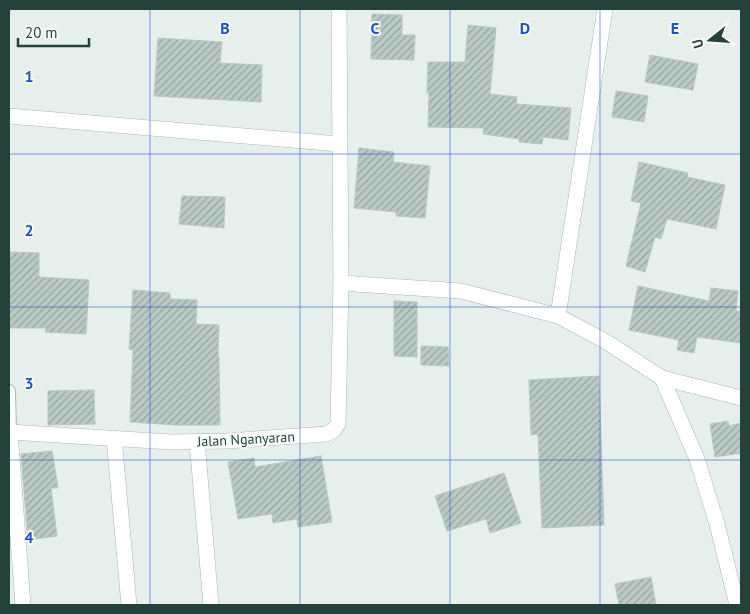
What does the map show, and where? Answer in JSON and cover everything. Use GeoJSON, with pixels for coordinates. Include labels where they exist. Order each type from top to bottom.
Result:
{"type":"FeatureCollection","features":[{"type":"Feature","properties":{"kind":"street"},"geometry":{"type":"LineString","coordinates":[[339,9],[341,283],[461,291],[558,316],[605,341],[662,378],[741,398]]}},
{"type":"Feature","properties":{"kind":"street"},"geometry":{"type":"LineString","coordinates":[[558,316],[605,9]]}},
{"type":"Feature","properties":{"kind":"street"},"geometry":{"type":"LineString","coordinates":[[9,116],[339,144]]}},
{"type":"Feature","properties":{"kind":"street","name":"Jalan Nganyaran"},"geometry":{"type":"LineString","coordinates":[[9,432],[172,442],[284,438],[326,434],[333,431],[338,424],[341,283]]}},
{"type":"Feature","properties":{"kind":"street"},"geometry":{"type":"LineString","coordinates":[[662,378],[698,459],[717,524],[737,605]]}},
{"type":"Feature","properties":{"kind":"street"},"geometry":{"type":"LineString","coordinates":[[9,432],[23,605]]}},
{"type":"Feature","properties":{"kind":"street"},"geometry":{"type":"LineString","coordinates":[[114,438],[129,605]]}},
{"type":"Feature","properties":{"kind":"street"},"geometry":{"type":"LineString","coordinates":[[197,441],[211,605]]}},
{"type":"Feature","properties":{"kind":"lane"},"geometry":{"type":"LineString","coordinates":[[9,391],[9,432]]}},
{"type":"Feature","properties":{"kind":"building"},"geometry":{"type":"Polygon","coordinates":[[[372,14],[402,15],[402,35],[415,35],[414,60],[371,59],[372,14]]]}},
{"type":"Feature","properties":{"kind":"building"},"geometry":{"type":"Polygon","coordinates":[[[468,25],[496,28],[490,94],[517,97],[516,104],[571,108],[568,140],[543,137],[542,144],[519,142],[519,139],[483,134],[484,128],[428,127],[428,62],[465,62],[468,25]]]}},
{"type":"Feature","properties":{"kind":"building"},"geometry":{"type":"Polygon","coordinates":[[[158,38],[222,42],[220,63],[262,65],[261,102],[154,96],[158,38]]]}},
{"type":"Feature","properties":{"kind":"building"},"geometry":{"type":"Polygon","coordinates":[[[650,55],[698,64],[693,90],[645,82],[650,55]]]}},
{"type":"Feature","properties":{"kind":"building"},"geometry":{"type":"Polygon","coordinates":[[[616,91],[648,96],[644,122],[612,117],[616,91]]]}},
{"type":"Feature","properties":{"kind":"building"},"geometry":{"type":"Polygon","coordinates":[[[359,148],[394,152],[393,162],[430,166],[425,218],[396,216],[396,212],[354,208],[359,148]]]}},
{"type":"Feature","properties":{"kind":"building"},"geometry":{"type":"Polygon","coordinates":[[[639,162],[688,173],[687,177],[725,185],[716,229],[667,219],[661,239],[655,237],[645,272],[626,266],[641,203],[631,201],[639,162]]]}},
{"type":"Feature","properties":{"kind":"building"},"geometry":{"type":"Polygon","coordinates":[[[182,196],[225,197],[224,228],[179,224],[182,196]]]}},
{"type":"Feature","properties":{"kind":"building"},"geometry":{"type":"Polygon","coordinates":[[[9,252],[39,253],[39,277],[89,280],[86,334],[45,332],[46,328],[9,328],[9,252]]]}},
{"type":"Feature","properties":{"kind":"building"},"geometry":{"type":"Polygon","coordinates":[[[638,286],[709,301],[711,288],[738,291],[736,311],[741,312],[741,343],[697,337],[694,353],[677,350],[679,340],[629,330],[638,286]]]}},
{"type":"Feature","properties":{"kind":"building"},"geometry":{"type":"Polygon","coordinates":[[[133,290],[170,293],[170,299],[197,300],[196,324],[219,325],[220,425],[130,422],[133,350],[129,349],[133,290]]]}},
{"type":"Feature","properties":{"kind":"building"},"geometry":{"type":"Polygon","coordinates":[[[394,301],[417,302],[417,357],[394,356],[394,301]]]}},
{"type":"Feature","properties":{"kind":"building"},"geometry":{"type":"Polygon","coordinates":[[[421,346],[448,347],[449,366],[421,365],[421,346]]]}},
{"type":"Feature","properties":{"kind":"building"},"geometry":{"type":"Polygon","coordinates":[[[599,376],[604,525],[542,528],[538,434],[531,435],[529,380],[599,376]]]}},
{"type":"Feature","properties":{"kind":"building"},"geometry":{"type":"Polygon","coordinates":[[[94,390],[95,424],[48,425],[48,391],[94,390]]]}},
{"type":"Feature","properties":{"kind":"building"},"geometry":{"type":"Polygon","coordinates":[[[728,421],[729,426],[741,423],[741,453],[715,457],[710,424],[728,421]]]}},
{"type":"Feature","properties":{"kind":"building"},"geometry":{"type":"Polygon","coordinates":[[[52,451],[58,488],[51,488],[57,536],[28,540],[21,454],[52,451]]]}},
{"type":"Feature","properties":{"kind":"building"},"geometry":{"type":"Polygon","coordinates":[[[321,456],[332,522],[298,527],[297,519],[273,523],[272,514],[238,519],[228,462],[254,458],[255,467],[321,456]]]}},
{"type":"Feature","properties":{"kind":"building"},"geometry":{"type":"Polygon","coordinates":[[[504,473],[521,523],[490,533],[486,519],[447,531],[435,496],[504,473]]]}},
{"type":"Feature","properties":{"kind":"building"},"geometry":{"type":"Polygon","coordinates":[[[651,577],[656,605],[619,605],[615,584],[651,577]]]}}]}
